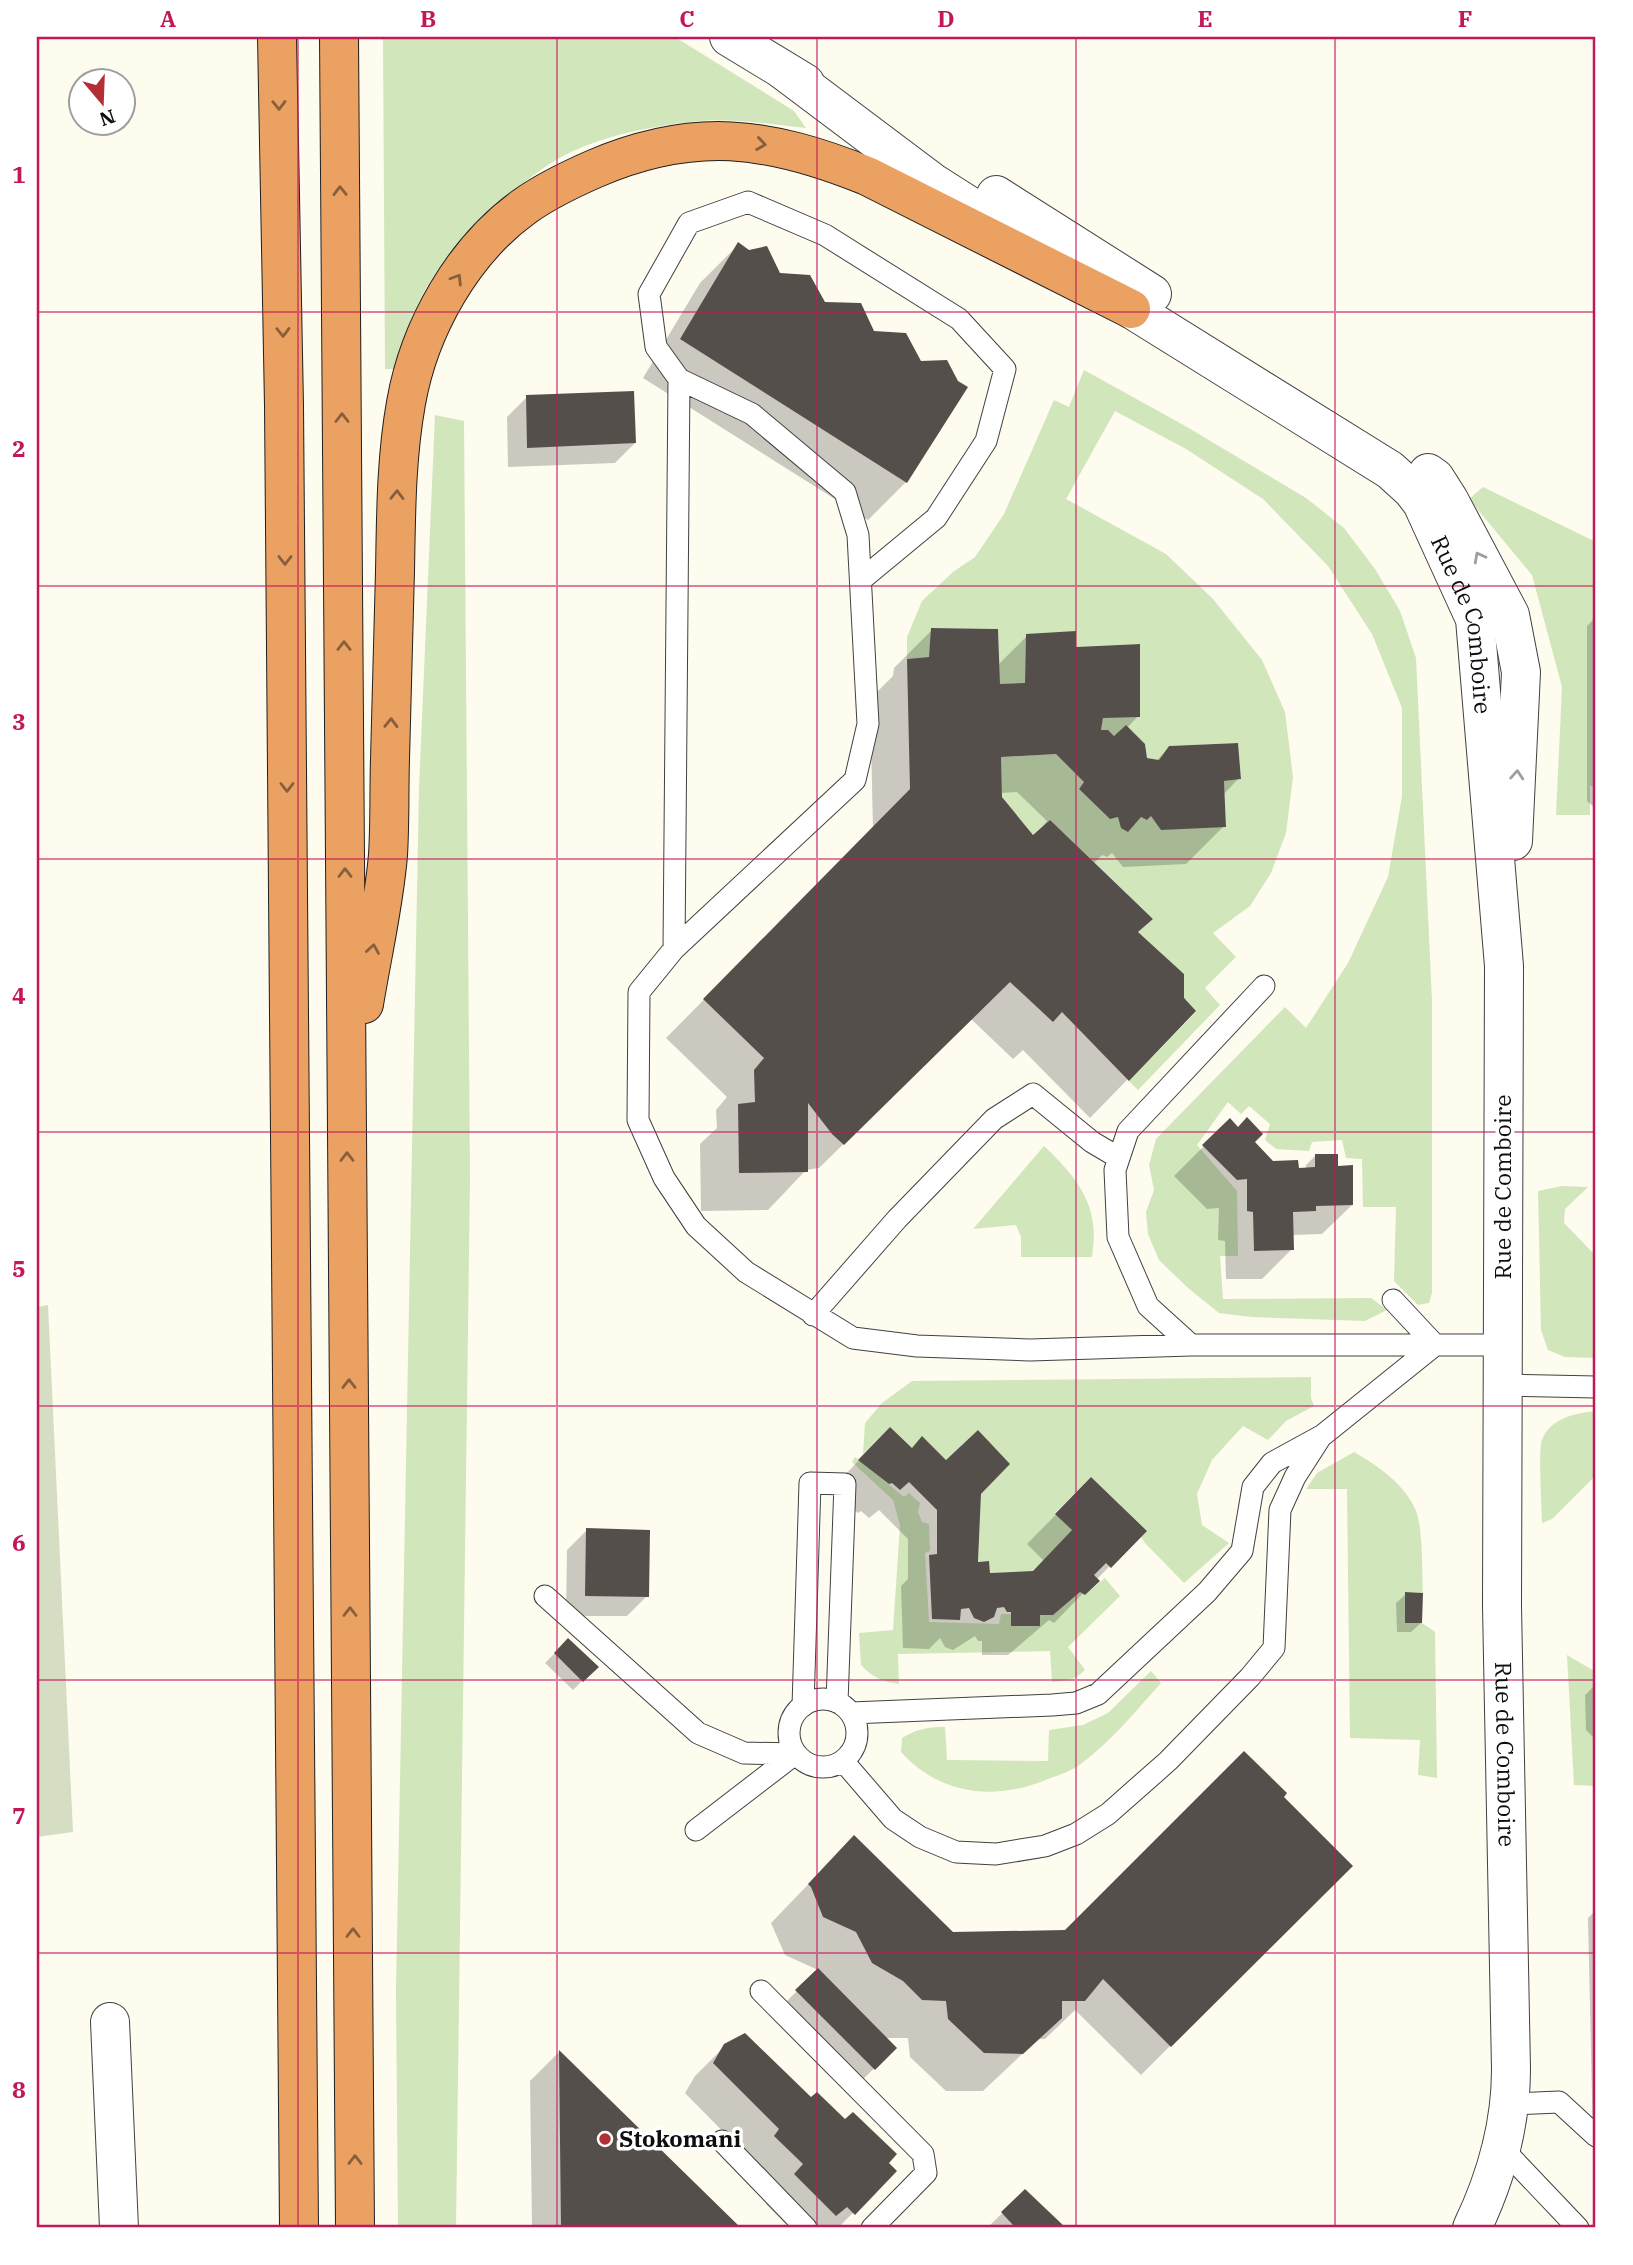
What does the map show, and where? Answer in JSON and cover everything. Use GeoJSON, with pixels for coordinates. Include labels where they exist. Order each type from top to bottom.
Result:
{"type":"FeatureCollection","features":[{"type":"Feature","properties":{"kind":"highway"},"geometry":{"type":"LineString","coordinates":[[277,37],[284,420],[299,2228]]}},
{"type":"Feature","properties":{"kind":"highway"},"geometry":{"type":"LineString","coordinates":[[338,37],[355,2228]]}},
{"type":"Feature","properties":{"kind":"highway"},"geometry":{"type":"LineString","coordinates":[[347,1113],[388,857],[397,471],[406,403],[415,365],[437,312],[462,270],[492,234],[523,208],[562,183],[650,148],[693,141],[765,144],[821,158],[867,176],[1131,310]]}},
{"type":"Feature","properties":{"kind":"street"},"geometry":{"type":"LineString","coordinates":[[729,37],[948,165],[1409,457],[1435,478],[1510,615],[1521,672],[1518,768],[1504,966]]}},
{"type":"Feature","properties":{"kind":"street","name":"Rue de Comboire"},"geometry":{"type":"LineString","coordinates":[[783,70],[932,182],[1131,310],[1390,470],[1422,503],[1475,620],[1504,966],[1502,1606],[1511,2104],[1502,2148],[1472,2228]]}},
{"type":"Feature","properties":{"kind":"street"},"geometry":{"type":"LineString","coordinates":[[110,2022],[120,2228]]}},
{"type":"Feature","properties":{"kind":"lane"},"geometry":{"type":"LineString","coordinates":[[861,580],[936,518],[986,441],[1005,369],[958,319],[825,235],[748,202],[689,223],[649,294],[656,347],[679,379],[752,414],[845,492],[858,535],[868,724],[855,780],[674,949],[639,992],[638,1120],[664,1178],[696,1226],[746,1272],[853,1338],[917,1346],[1030,1350],[1191,1345],[1503,1345]]}},
{"type":"Feature","properties":{"kind":"lane"},"geometry":{"type":"LineString","coordinates":[[674,949],[679,379]]}},
{"type":"Feature","properties":{"kind":"lane"},"geometry":{"type":"LineString","coordinates":[[1191,1345],[1148,1306],[1118,1237],[1115,1170],[1128,1131],[1264,986]]}},
{"type":"Feature","properties":{"kind":"lane"},"geometry":{"type":"LineString","coordinates":[[813,1315],[897,1219],[995,1119],[1034,1094],[1092,1142],[1119,1158]]}},
{"type":"Feature","properties":{"kind":"lane"},"geometry":{"type":"LineString","coordinates":[[1393,1300],[1435,1345]]}},
{"type":"Feature","properties":{"kind":"lane"},"geometry":{"type":"LineString","coordinates":[[803,1706],[810,1483],[845,1484],[844,1707],[857,1729],[855,1747],[843,1761],[827,1768],[809,1765],[795,1754],[789,1737],[792,1719],[803,1706],[819,1699],[844,1707],[1052,1705],[1076,1703],[1098,1694],[1207,1592],[1242,1551],[1253,1486],[1272,1463],[1323,1435],[1435,1345]]}},
{"type":"Feature","properties":{"kind":"lane"},"geometry":{"type":"LineString","coordinates":[[1503,1385],[1596,1387]]}},
{"type":"Feature","properties":{"kind":"lane"},"geometry":{"type":"LineString","coordinates":[[843,1761],[893,1819],[920,1837],[956,1852],[996,1854],[1045,1846],[1076,1833],[1108,1814],[1168,1761],[1250,1678],[1274,1648],[1280,1510],[1295,1477],[1323,1435]]}},
{"type":"Feature","properties":{"kind":"lane"},"geometry":{"type":"LineString","coordinates":[[545,1596],[698,1733],[744,1753],[795,1754]]}},
{"type":"Feature","properties":{"kind":"lane"},"geometry":{"type":"LineString","coordinates":[[696,1830],[795,1754]]}},
{"type":"Feature","properties":{"kind":"lane"},"geometry":{"type":"LineString","coordinates":[[761,1991],[923,2154],[926,2173],[872,2228]]}},
{"type":"Feature","properties":{"kind":"lane"},"geometry":{"type":"LineString","coordinates":[[1511,2104],[1559,2102],[1596,2136]]}},
{"type":"Feature","properties":{"kind":"lane"},"geometry":{"type":"LineString","coordinates":[[722,2141],[806,2228]]}},
{"type":"Feature","properties":{"kind":"lane"},"geometry":{"type":"LineString","coordinates":[[1502,2148],[1578,2228]]}},
{"type":"Feature","properties":{"kind":"green space"},"geometry":{"type":"Polygon","coordinates":[[[383,37],[675,37],[794,111],[806,128],[733,121],[674,124],[629,132],[599,141],[552,162],[510,194],[449,255],[418,303],[395,369],[385,369],[383,37]]]}},
{"type":"Feature","properties":{"kind":"green space"},"geometry":{"type":"Polygon","coordinates":[[[1084,370],[1306,498],[1344,528],[1375,569],[1400,611],[1416,658],[1432,1000],[1432,1293],[1429,1303],[1418,1305],[1394,1281],[1396,1207],[1363,1207],[1362,1159],[1346,1158],[1342,1140],[1312,1142],[1309,1151],[1276,1149],[1265,1140],[1270,1124],[1249,1106],[1241,1114],[1228,1102],[1197,1145],[1237,1191],[1238,1256],[1220,1256],[1223,1299],[1371,1298],[1387,1310],[1365,1321],[1251,1317],[1219,1313],[1159,1260],[1148,1234],[1146,1212],[1154,1190],[1149,1165],[1156,1139],[1285,1007],[1306,1028],[1348,963],[1388,877],[1402,796],[1402,708],[1372,634],[1328,566],[1263,499],[1186,449],[1115,411],[1066,499],[1166,554],[1213,599],[1262,660],[1285,712],[1293,777],[1286,833],[1271,873],[1250,906],[1213,933],[1236,957],[1205,988],[1220,1005],[1138,1090],[1129,1081],[1196,1012],[1184,998],[1184,974],[1138,932],[1153,919],[1050,820],[1033,835],[1002,797],[1001,757],[1056,754],[1084,782],[1079,789],[1110,819],[1118,817],[1127,831],[1141,817],[1147,820],[1151,816],[1226,827],[1224,781],[1241,779],[1238,743],[1169,746],[1159,760],[1147,758],[1145,744],[1126,725],[1114,736],[1108,730],[1101,730],[1103,718],[1140,644],[1076,647],[1026,634],[1025,683],[1000,684],[998,629],[932,628],[929,657],[907,659],[907,637],[922,601],[953,572],[975,557],[1004,514],[1054,400],[1069,407],[1084,370]]]}},
{"type":"Feature","properties":{"kind":"green space"},"geometry":{"type":"Polygon","coordinates":[[[435,415],[464,421],[470,1178],[456,2228],[398,2228],[396,1991],[419,788],[435,415]]]}},
{"type":"Feature","properties":{"kind":"green space"},"geometry":{"type":"Polygon","coordinates":[[[1483,487],[1596,542],[1596,786],[1590,786],[1590,815],[1556,815],[1562,687],[1532,575],[1469,499],[1483,487]]]}},
{"type":"Feature","properties":{"kind":"green space"},"geometry":{"type":"Polygon","coordinates":[[[1044,1146],[1068,1171],[1087,1201],[1094,1228],[1092,1257],[1021,1257],[1021,1237],[1016,1225],[973,1229],[1044,1146]]]}},
{"type":"Feature","properties":{"kind":"green space"},"geometry":{"type":"Polygon","coordinates":[[[1562,1186],[1588,1187],[1565,1209],[1564,1223],[1596,1256],[1596,1358],[1565,1357],[1548,1350],[1541,1330],[1538,1191],[1562,1186]]]}},
{"type":"Feature","properties":{"kind":"green space"},"geometry":{"type":"Polygon","coordinates":[[[48,1305],[73,1832],[37,1837],[37,1307],[48,1305]]]}},
{"type":"Feature","properties":{"kind":"green space"},"geometry":{"type":"Polygon","coordinates":[[[1311,1377],[1311,1398],[1314,1406],[1286,1421],[1268,1440],[1243,1426],[1212,1460],[1197,1494],[1202,1525],[1229,1543],[1184,1583],[1145,1543],[1141,1537],[1146,1530],[1091,1477],[1055,1513],[1072,1530],[1033,1571],[990,1573],[989,1561],[978,1562],[981,1494],[1010,1464],[978,1430],[946,1460],[923,1437],[912,1448],[890,1427],[863,1454],[865,1423],[882,1403],[912,1381],[1311,1377]]]}},
{"type":"Feature","properties":{"kind":"green space"},"geometry":{"type":"Polygon","coordinates":[[[1596,1411],[1596,1475],[1552,1519],[1542,1523],[1542,1440],[1551,1426],[1564,1418],[1596,1411]]]}},
{"type":"Feature","properties":{"kind":"green space"},"geometry":{"type":"Polygon","coordinates":[[[1354,1452],[1398,1484],[1416,1511],[1421,1539],[1423,1593],[1405,1592],[1405,1623],[1422,1623],[1435,1632],[1437,1778],[1418,1775],[1420,1740],[1350,1738],[1347,1489],[1306,1489],[1317,1473],[1354,1452]]]}},
{"type":"Feature","properties":{"kind":"green space"},"geometry":{"type":"Polygon","coordinates":[[[855,1457],[904,1497],[909,1493],[920,1503],[918,1512],[922,1522],[929,1524],[930,1551],[925,1553],[929,1622],[999,1624],[1001,1614],[1011,1614],[1011,1626],[1039,1626],[1040,1615],[1053,1615],[1080,1592],[1085,1595],[1105,1578],[1120,1596],[1068,1647],[1085,1670],[1070,1679],[1052,1682],[1050,1651],[898,1654],[899,1684],[869,1673],[861,1665],[859,1633],[893,1630],[900,1525],[893,1500],[852,1462],[855,1457]]]}},
{"type":"Feature","properties":{"kind":"green space"},"geometry":{"type":"Polygon","coordinates":[[[1567,1655],[1596,1672],[1596,1786],[1574,1785],[1567,1655]]]}},
{"type":"Feature","properties":{"kind":"green space"},"geometry":{"type":"Polygon","coordinates":[[[1151,1671],[1161,1683],[1100,1748],[1075,1768],[1028,1786],[989,1792],[951,1786],[917,1767],[901,1752],[902,1738],[923,1729],[945,1727],[947,1760],[1048,1761],[1049,1730],[1083,1725],[1108,1713],[1151,1671]]]}},
{"type":"Feature","properties":{"kind":"building"},"geometry":{"type":"Polygon","coordinates":[[[738,242],[749,250],[767,246],[780,273],[810,275],[825,302],[861,303],[874,331],[906,333],[921,361],[947,360],[958,381],[968,387],[907,483],[680,339],[738,242]]]}},
{"type":"Feature","properties":{"kind":"building"},"geometry":{"type":"Polygon","coordinates":[[[634,391],[636,443],[527,448],[526,395],[634,391]]]}},
{"type":"Feature","properties":{"kind":"building"},"geometry":{"type":"Polygon","coordinates":[[[931,628],[998,629],[1000,684],[1025,683],[1026,634],[1076,631],[1076,647],[1140,644],[1140,717],[1103,718],[1101,730],[1108,730],[1114,736],[1126,725],[1145,744],[1147,758],[1159,760],[1169,746],[1238,743],[1241,779],[1224,781],[1226,827],[1161,830],[1151,816],[1147,820],[1141,817],[1128,832],[1121,828],[1118,817],[1110,819],[1079,789],[1084,782],[1056,754],[1001,757],[1002,797],[1033,835],[1050,820],[1153,919],[1138,932],[1184,974],[1184,998],[1196,1011],[1129,1081],[1062,1012],[1053,1022],[1010,982],[844,1145],[808,1103],[808,1172],[739,1173],[738,1104],[755,1102],[754,1070],[764,1058],[703,999],[910,789],[907,659],[929,657],[931,628]]]}},
{"type":"Feature","properties":{"kind":"building"},"geometry":{"type":"Polygon","coordinates":[[[1247,1117],[1263,1134],[1255,1142],[1273,1161],[1298,1160],[1299,1168],[1315,1167],[1315,1154],[1338,1154],[1338,1166],[1353,1165],[1353,1205],[1316,1206],[1316,1211],[1293,1212],[1294,1250],[1254,1251],[1253,1212],[1247,1211],[1247,1179],[1237,1180],[1202,1145],[1230,1118],[1238,1127],[1247,1117]]]}},
{"type":"Feature","properties":{"kind":"building"},"geometry":{"type":"Polygon","coordinates":[[[890,1427],[912,1448],[922,1436],[946,1460],[978,1430],[1010,1464],[981,1494],[978,1562],[989,1561],[990,1573],[1033,1571],[1072,1530],[1055,1514],[1091,1477],[1147,1531],[1111,1568],[1106,1563],[1094,1575],[1100,1581],[1085,1595],[1080,1592],[1053,1615],[1040,1615],[1040,1626],[1011,1626],[1011,1612],[1007,1612],[1004,1607],[997,1608],[994,1617],[984,1622],[974,1618],[969,1608],[961,1609],[960,1620],[932,1619],[929,1555],[937,1554],[937,1510],[909,1482],[900,1490],[858,1460],[890,1427]]]}},
{"type":"Feature","properties":{"kind":"building"},"geometry":{"type":"Polygon","coordinates":[[[586,1528],[650,1530],[649,1597],[585,1596],[586,1528]]]}},
{"type":"Feature","properties":{"kind":"building"},"geometry":{"type":"Polygon","coordinates":[[[1405,1592],[1423,1593],[1422,1623],[1405,1623],[1405,1592]]]}},
{"type":"Feature","properties":{"kind":"building"},"geometry":{"type":"Polygon","coordinates":[[[568,1638],[599,1667],[583,1682],[554,1653],[568,1638]]]}},
{"type":"Feature","properties":{"kind":"building"},"geometry":{"type":"Polygon","coordinates":[[[1244,1751],[1287,1793],[1284,1797],[1353,1866],[1171,2047],[1103,1979],[1085,2001],[1062,2001],[1062,2018],[1023,2054],[984,2053],[948,2019],[946,2001],[922,2000],[903,1981],[872,1963],[856,1932],[823,1917],[808,1884],[854,1835],[953,1932],[1065,1930],[1244,1751]]]}},
{"type":"Feature","properties":{"kind":"building"},"geometry":{"type":"Polygon","coordinates":[[[818,1968],[897,2048],[875,2070],[795,1990],[818,1968]]]}},
{"type":"Feature","properties":{"kind":"building"},"geometry":{"type":"Polygon","coordinates":[[[745,2033],[811,2097],[817,2092],[845,2119],[853,2112],[897,2154],[889,2163],[897,2171],[855,2215],[847,2207],[836,2216],[794,2174],[803,2164],[774,2136],[779,2129],[713,2063],[724,2044],[745,2033]]]}},
{"type":"Feature","properties":{"kind":"building","name":"Stokomani"},"geometry":{"type":"Polygon","coordinates":[[[559,2050],[741,2228],[561,2228],[559,2050]]]}},
{"type":"Feature","properties":{"kind":"building"},"geometry":{"type":"Polygon","coordinates":[[[1025,2189],[1066,2228],[1011,2228],[1013,2225],[1001,2212],[1025,2189]]]}},
{"type":"Feature","properties":{"kind":"place","name":"Stokomani"},"geometry":{"type":"Point","coordinates":[605,2139]}}]}
